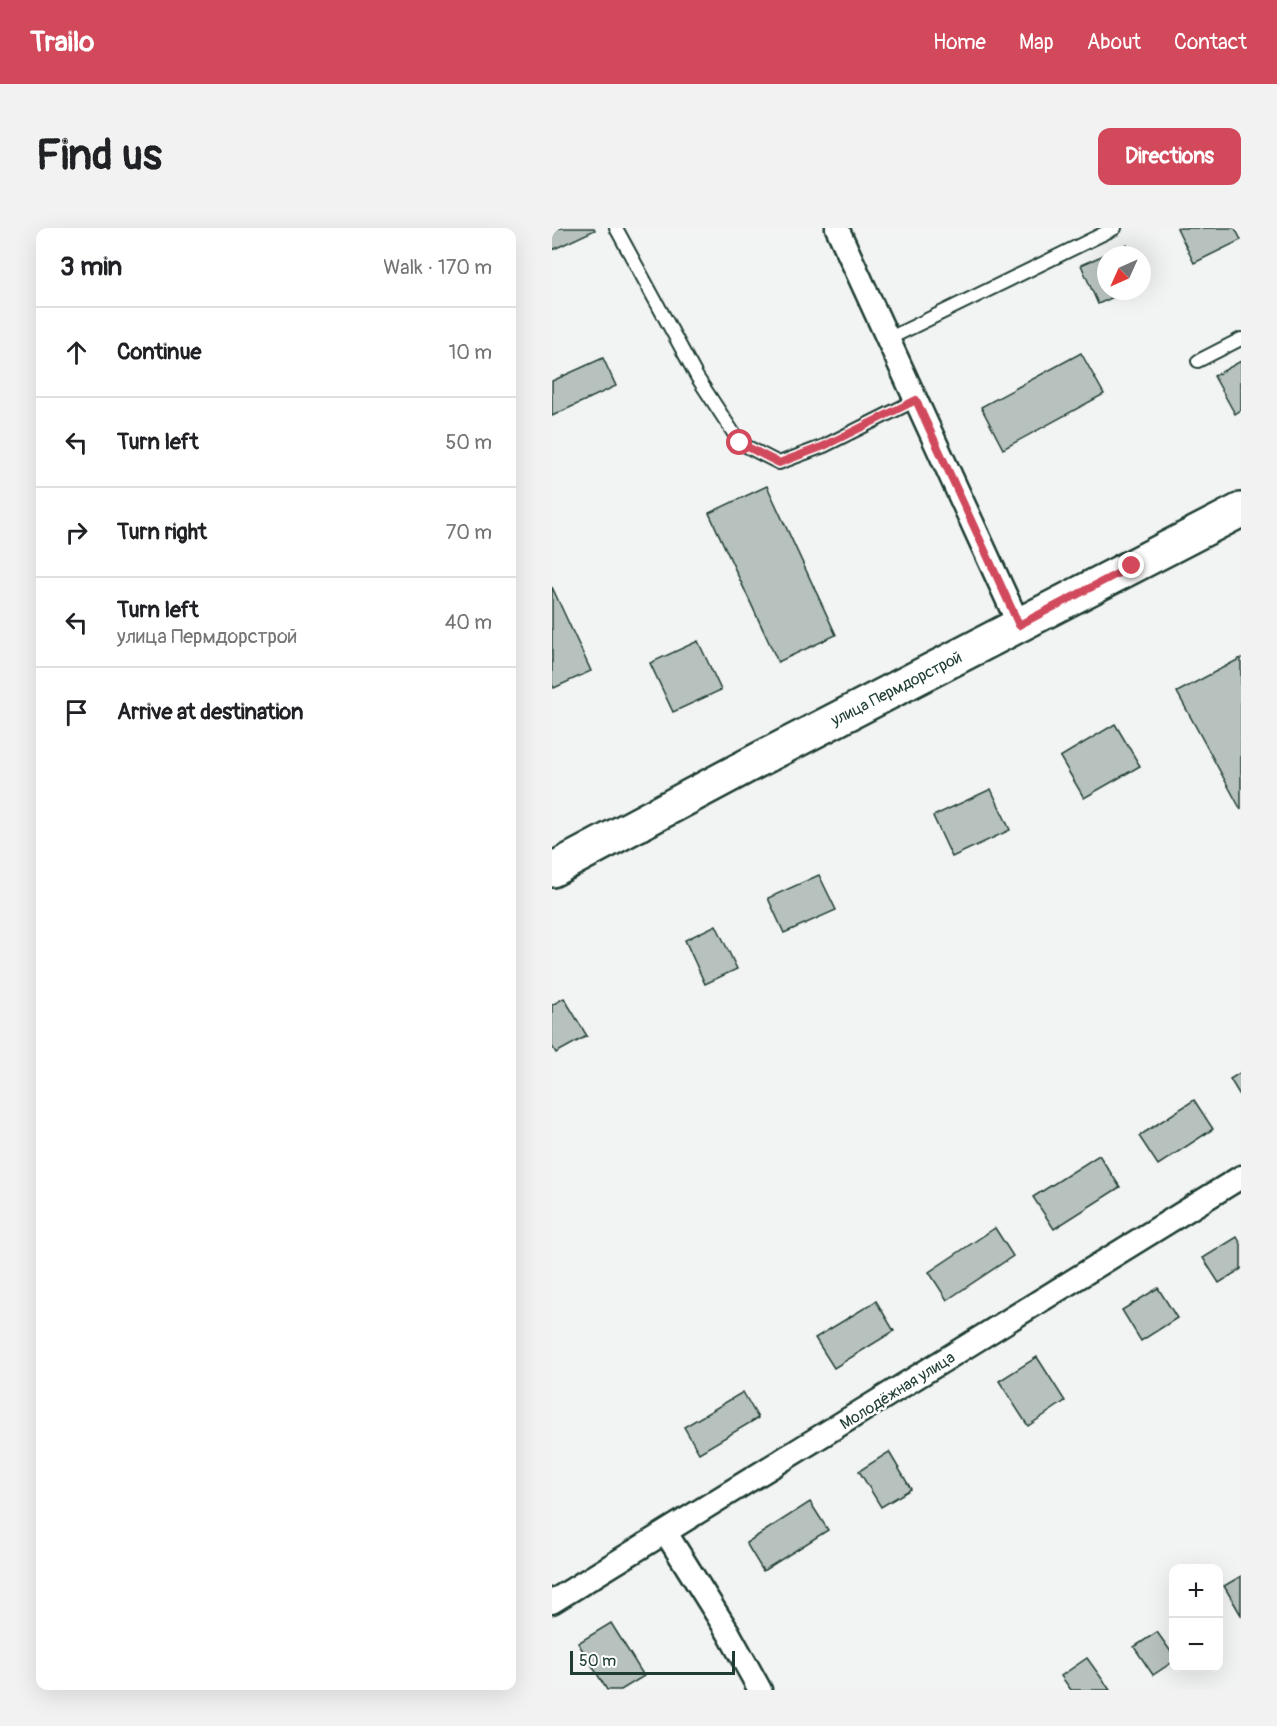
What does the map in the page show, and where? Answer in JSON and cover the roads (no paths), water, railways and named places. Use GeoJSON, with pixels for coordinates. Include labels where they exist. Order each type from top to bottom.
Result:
{"type":"FeatureCollection","features":[{"type":"Feature","properties":{"kind":"main road","name":"улица Пермдорстрой"},"geometry":{"type":"LineString","coordinates":[[552,870],[760,759],[1241,510]]}},
{"type":"Feature","properties":{"kind":"street"},"geometry":{"type":"LineString","coordinates":[[837,228],[1019,625]]}},
{"type":"Feature","properties":{"kind":"street","name":"Молодёжная улица"},"geometry":{"type":"LineString","coordinates":[[552,1602],[1241,1177]]}},
{"type":"Feature","properties":{"kind":"street"},"geometry":{"type":"LineString","coordinates":[[666,1533],[728,1632],[760,1690]]}},
{"type":"Feature","properties":{"kind":"lane"},"geometry":{"type":"LineString","coordinates":[[616,228],[698,377],[740,443],[779,463],[824,446],[916,400]]}},
{"type":"Feature","properties":{"kind":"lane"},"geometry":{"type":"LineString","coordinates":[[888,339],[1116,228]]}},
{"type":"Feature","properties":{"kind":"lane"},"geometry":{"type":"LineString","coordinates":[[1198,361],[1241,339]]}}]}
